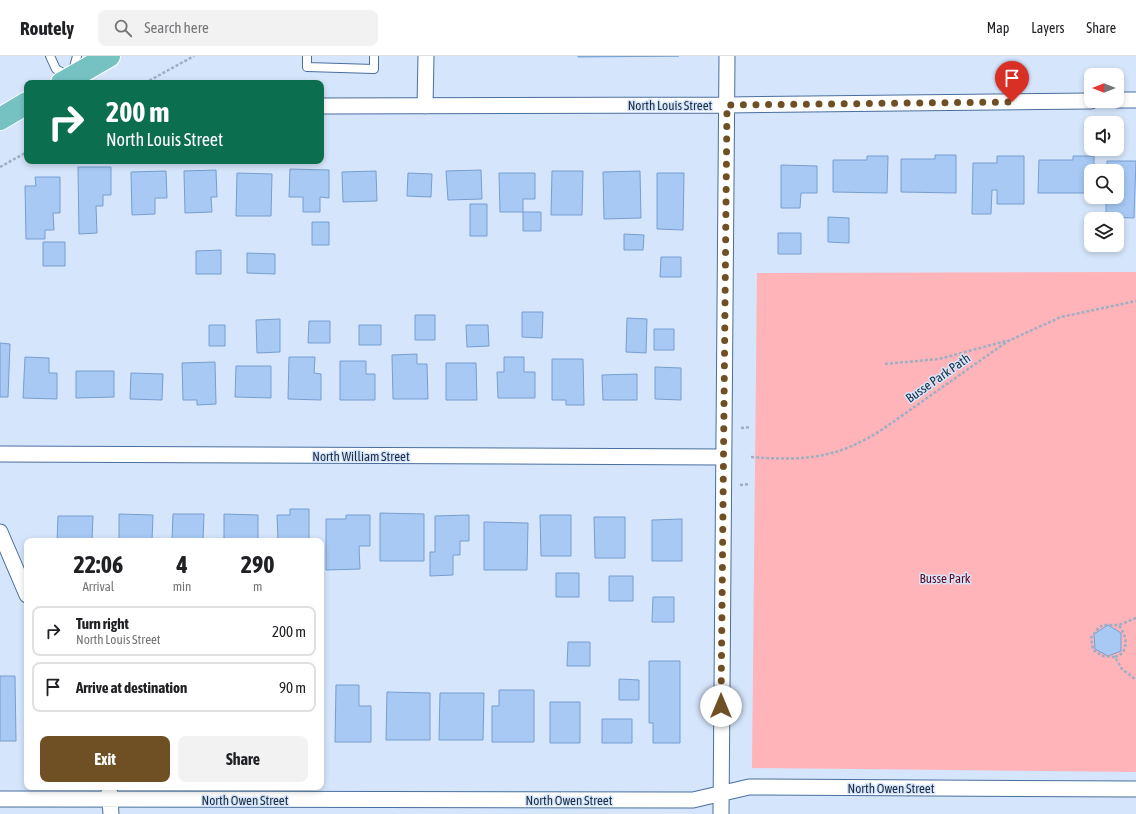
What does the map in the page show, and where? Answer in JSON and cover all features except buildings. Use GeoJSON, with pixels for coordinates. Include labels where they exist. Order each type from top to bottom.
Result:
{"type":"FeatureCollection","features":[{"type":"Feature","properties":{"kind":"main road"},"geometry":{"type":"LineString","coordinates":[[73,80],[109,56]]}},
{"type":"Feature","properties":{"kind":"main road"},"geometry":{"type":"LineString","coordinates":[[0,119],[24,105]]}},
{"type":"Feature","properties":{"kind":"street"},"geometry":{"type":"LineString","coordinates":[[425,106],[426,56]]}},
{"type":"Feature","properties":{"kind":"street"},"geometry":{"type":"LineString","coordinates":[[721,814],[722,457],[727,56]]}},
{"type":"Feature","properties":{"kind":"street"},"geometry":{"type":"LineString","coordinates":[[1124,100],[1136,100]]}},
{"type":"Feature","properties":{"kind":"street","name":"North Louis Street"},"geometry":{"type":"LineString","coordinates":[[324,106],[727,105],[1084,101]]}},
{"type":"Feature","properties":{"kind":"street","name":"North William Street"},"geometry":{"type":"LineString","coordinates":[[0,454],[722,457]]}},
{"type":"Feature","properties":{"kind":"street"},"geometry":{"type":"LineString","coordinates":[[0,532],[24,588]]}},
{"type":"Feature","properties":{"kind":"street","name":"North Owen Street"},"geometry":{"type":"LineString","coordinates":[[0,799],[693,800],[721,795],[749,787],[1136,789]]}},
{"type":"Feature","properties":{"kind":"lane"},"geometry":{"type":"LineString","coordinates":[[50,56],[56,69],[71,80]]}},
{"type":"Feature","properties":{"kind":"lane"},"geometry":{"type":"LineString","coordinates":[[72,80],[77,56]]}},
{"type":"Feature","properties":{"kind":"lane"},"geometry":{"type":"LineString","coordinates":[[307,56],[307,67],[374,69],[374,56]]}},
{"type":"Feature","properties":{"kind":"path"},"geometry":{"type":"LineString","coordinates":[[151,80],[194,56]]}},
{"type":"Feature","properties":{"kind":"path"},"geometry":{"type":"LineString","coordinates":[[0,167],[24,154]]}},
{"type":"Feature","properties":{"kind":"path","name":"Busse Park Path"},"geometry":{"type":"LineString","coordinates":[[751,457],[784,459],[816,457],[828,455],[862,442],[883,429],[1008,340],[1061,317],[1136,301]]}},
{"type":"Feature","properties":{"kind":"path"},"geometry":{"type":"LineString","coordinates":[[885,364],[939,359],[1008,340]]}},
{"type":"Feature","properties":{"kind":"path"},"geometry":{"type":"LineString","coordinates":[[738,428],[751,427]]}},
{"type":"Feature","properties":{"kind":"path"},"geometry":{"type":"LineString","coordinates":[[737,486],[750,484]]}},
{"type":"Feature","properties":{"kind":"path"},"geometry":{"type":"LineString","coordinates":[[1119,625],[1124,633],[1126,642],[1123,653],[1115,658],[1103,656],[1093,650],[1091,638],[1099,627],[1104,625],[1119,625],[1136,618]]}},
{"type":"Feature","properties":{"kind":"path"},"geometry":{"type":"LineString","coordinates":[[1115,658],[1122,669],[1136,680]]}},
{"type":"Feature","properties":{"kind":"green space","name":"Busse Park"},"geometry":{"type":"Polygon","coordinates":[[[1136,272],[1136,772],[752,768],[757,273],[1136,272]]]}},
{"type":"Feature","properties":{"kind":"route"},"geometry":{"type":"LineString","coordinates":[[721,706],[722,457],[726,266],[727,105],[1012,102]]}}]}
